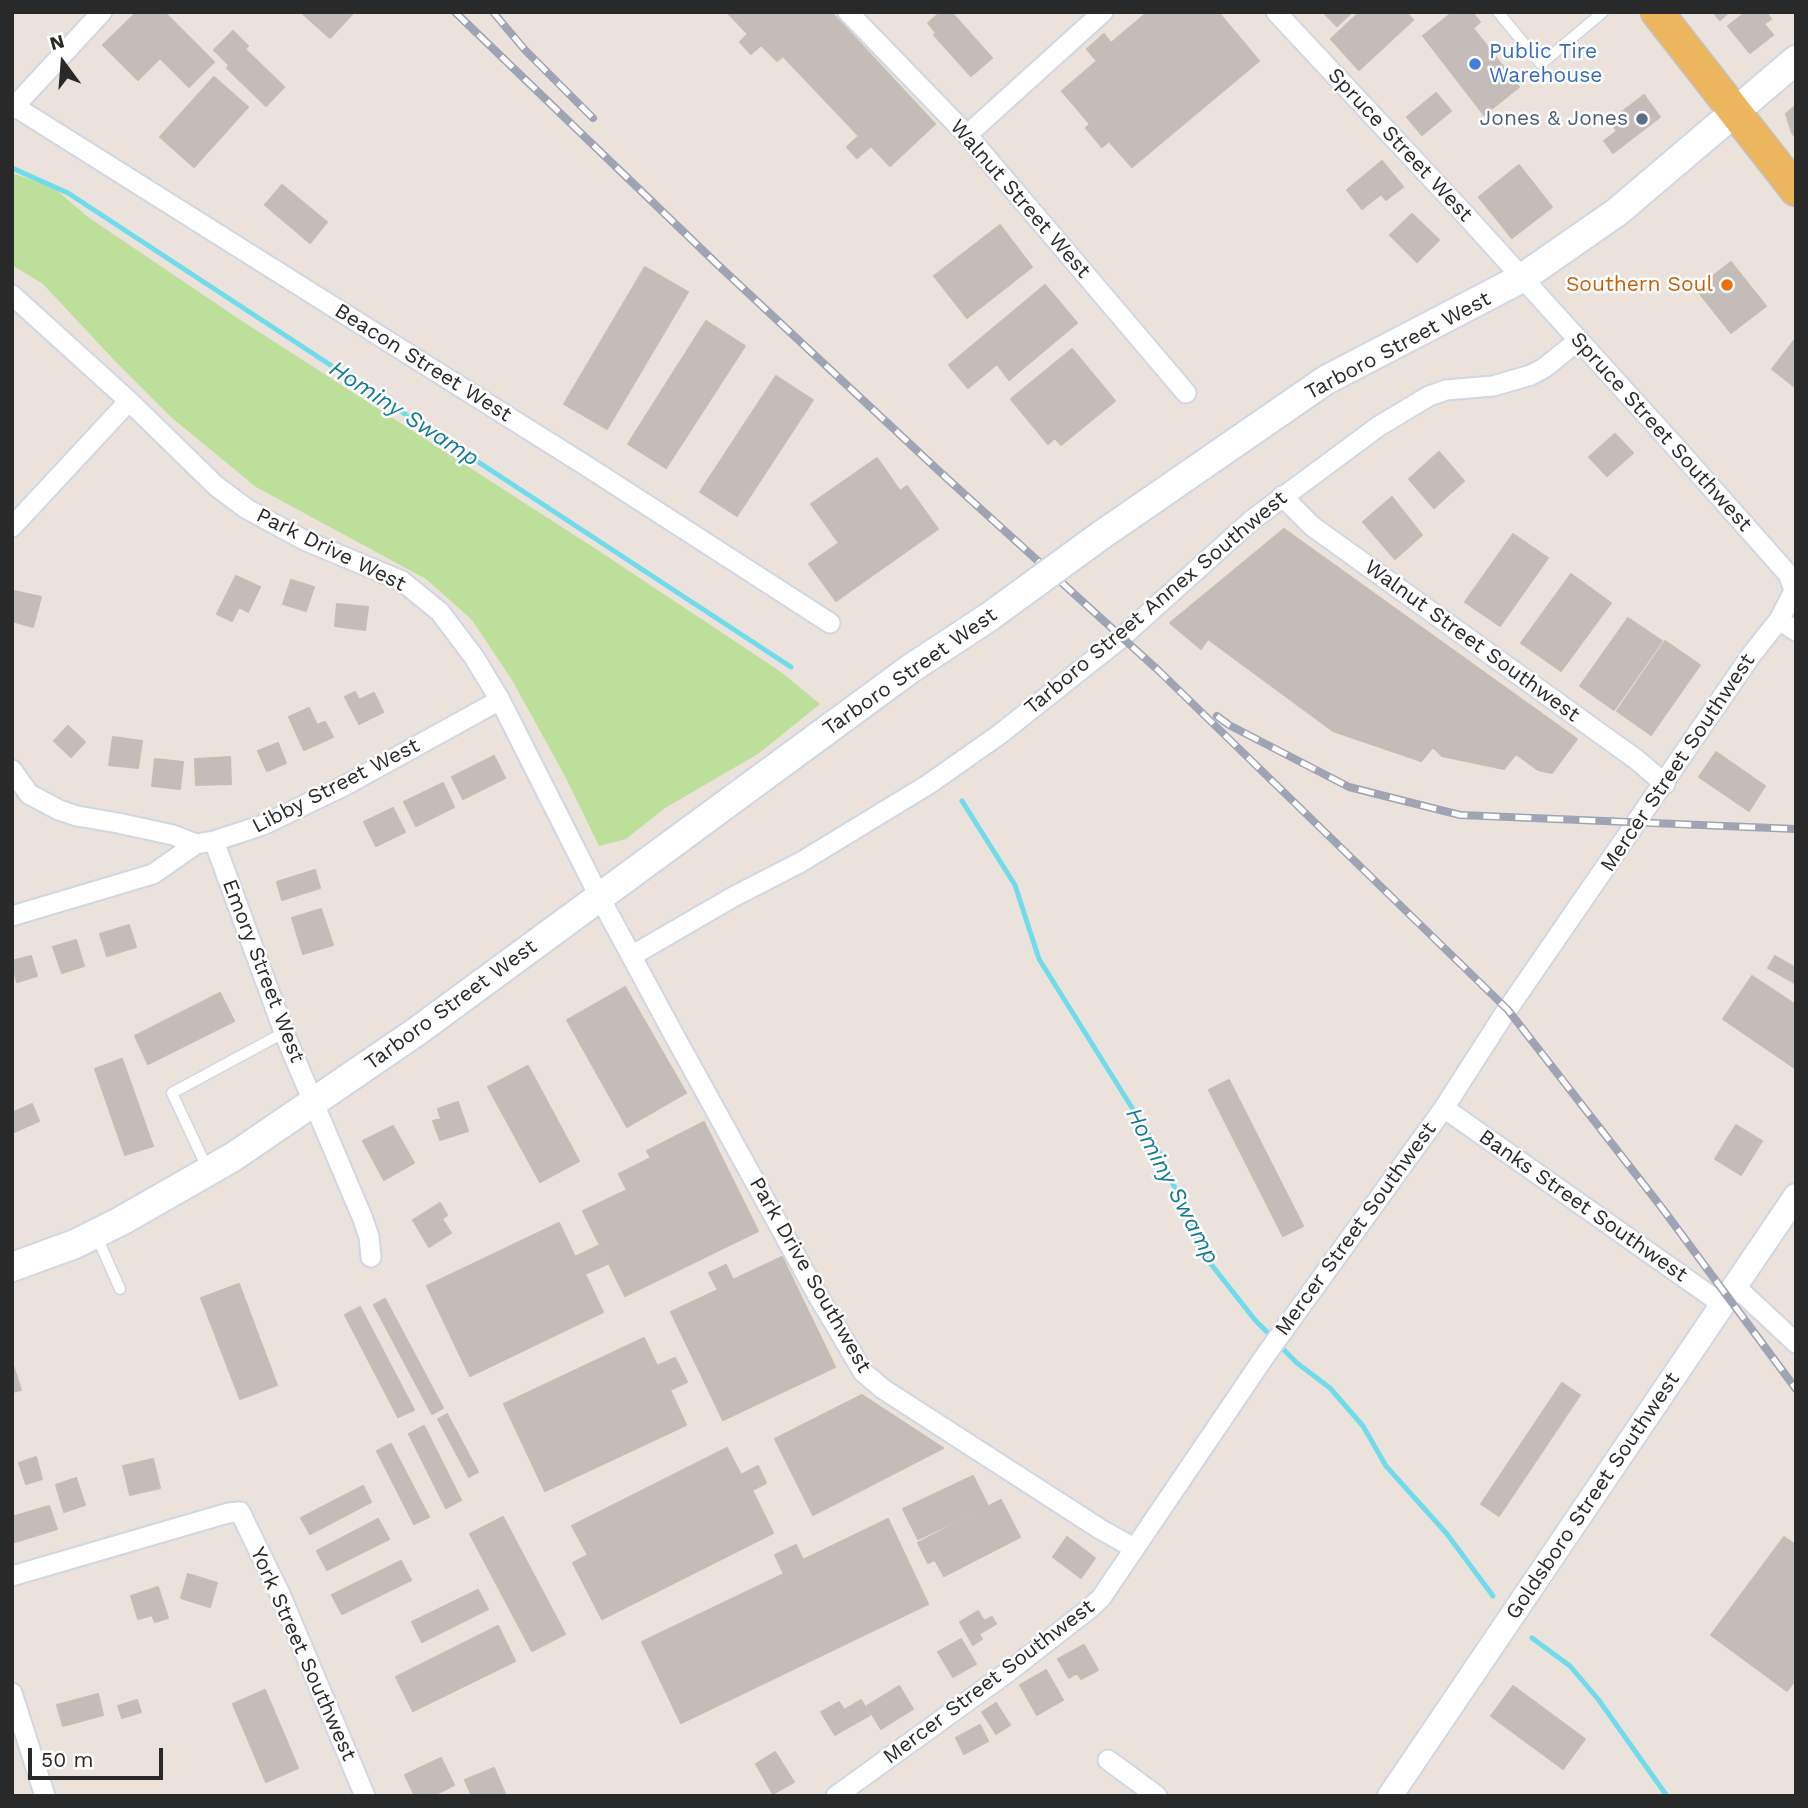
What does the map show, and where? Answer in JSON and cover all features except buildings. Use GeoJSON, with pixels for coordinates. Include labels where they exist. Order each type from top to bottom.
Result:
{"type":"FeatureCollection","features":[{"type":"Feature","properties":{"kind":"main road"},"geometry":{"type":"LineString","coordinates":[[1657,12],[1796,190]]}},
{"type":"Feature","properties":{"kind":"main road","name":"Tarboro Street West"},"geometry":{"type":"LineString","coordinates":[[12,1267],[75,1244],[208,1171],[349,1079],[911,669],[1326,380],[1522,278],[1617,212],[1796,60]]}},
{"type":"Feature","properties":{"kind":"street"},"geometry":{"type":"LineString","coordinates":[[13,108],[102,12]]}},
{"type":"Feature","properties":{"kind":"street","name":"Walnut Street West"},"geometry":{"type":"LineString","coordinates":[[848,12],[967,135],[1186,393]]}},
{"type":"Feature","properties":{"kind":"street"},"geometry":{"type":"LineString","coordinates":[[967,135],[1103,12]]}},
{"type":"Feature","properties":{"kind":"street","name":"Spruce Street West"},"geometry":{"type":"LineString","coordinates":[[1276,12],[1522,278]]}},
{"type":"Feature","properties":{"kind":"street","name":"Beacon Street West"},"geometry":{"type":"LineString","coordinates":[[13,108],[588,467],[830,623]]}},
{"type":"Feature","properties":{"kind":"street","name":"Spruce Street Southwest"},"geometry":{"type":"LineString","coordinates":[[1522,278],[1788,574],[1795,588]]}},
{"type":"Feature","properties":{"kind":"street","name":"Park Drive West"},"geometry":{"type":"LineString","coordinates":[[12,295],[129,401],[216,486],[247,509],[304,540],[402,581],[425,598],[455,630],[500,701],[599,896]]}},
{"type":"Feature","properties":{"kind":"street","name":"Tarboro Street Annex Southwest"},"geometry":{"type":"LineString","coordinates":[[633,955],[733,897],[801,862],[929,784],[1000,734],[1121,638],[1252,520],[1379,426],[1429,396],[1446,390],[1493,386],[1531,375],[1579,340]]}},
{"type":"Feature","properties":{"kind":"street"},"geometry":{"type":"LineString","coordinates":[[12,527],[129,401]]}},
{"type":"Feature","properties":{"kind":"street","name":"Walnut Street Southwest"},"geometry":{"type":"LineString","coordinates":[[1282,496],[1312,526],[1637,760],[1665,784]]}},
{"type":"Feature","properties":{"kind":"street","name":"Mercer Street Southwest"},"geometry":{"type":"LineString","coordinates":[[836,1796],[1008,1672],[1101,1598],[1285,1327],[1444,1108],[1503,1016],[1752,654],[1779,620],[1795,588]]}},
{"type":"Feature","properties":{"kind":"street"},"geometry":{"type":"LineString","coordinates":[[1779,620],[1796,631]]}},
{"type":"Feature","properties":{"kind":"street","name":"Libby Street West"},"geometry":{"type":"LineString","coordinates":[[12,916],[153,874],[205,843],[263,825],[344,786],[500,701]]}},
{"type":"Feature","properties":{"kind":"street"},"geometry":{"type":"LineString","coordinates":[[12,770],[29,794],[59,810],[205,843]]}},
{"type":"Feature","properties":{"kind":"street","name":"Emory Street West"},"geometry":{"type":"LineString","coordinates":[[205,843],[363,1219],[371,1256]]}},
{"type":"Feature","properties":{"kind":"street","name":"Park Drive Southwest"},"geometry":{"type":"LineString","coordinates":[[599,896],[814,1289],[863,1372],[883,1389],[1100,1529],[1134,1548]]}},
{"type":"Feature","properties":{"kind":"street","name":"Banks Street Southwest"},"geometry":{"type":"LineString","coordinates":[[1444,1108],[1728,1295],[1796,1343]]}},
{"type":"Feature","properties":{"kind":"street","name":"Goldsboro Street Southwest"},"geometry":{"type":"LineString","coordinates":[[1390,1796],[1796,1196]]}},
{"type":"Feature","properties":{"kind":"street","name":"York Street Southwest"},"geometry":{"type":"LineString","coordinates":[[12,1576],[228,1513],[240,1512],[280,1594],[365,1796]]}},
{"type":"Feature","properties":{"kind":"street"},"geometry":{"type":"LineString","coordinates":[[12,1693],[16,1719],[45,1796]]}},
{"type":"Feature","properties":{"kind":"street"},"geometry":{"type":"LineString","coordinates":[[1108,1760],[1157,1796]]}},
{"type":"Feature","properties":{"kind":"lane"},"geometry":{"type":"LineString","coordinates":[[1498,12],[1541,64],[1603,12]]}},
{"type":"Feature","properties":{"kind":"lane"},"geometry":{"type":"LineString","coordinates":[[208,1171],[172,1093],[285,1032]]}},
{"type":"Feature","properties":{"kind":"lane"},"geometry":{"type":"LineString","coordinates":[[95,1233],[120,1289]]}},
{"type":"Feature","properties":{"kind":"green space"},"geometry":{"type":"Polygon","coordinates":[[[12,173],[53,187],[88,217],[239,319],[596,549],[781,672],[820,704],[758,754],[665,808],[626,839],[599,846],[566,778],[512,680],[472,620],[426,579],[256,487],[172,418],[43,284],[12,265],[12,173]]]}},
{"type":"Feature","properties":{"kind":"waterway","name":"Hominy Swamp"},"geometry":{"type":"LineString","coordinates":[[12,168],[68,193],[791,667]]}},
{"type":"Feature","properties":{"kind":"waterway","name":"Hominy Swamp"},"geometry":{"type":"LineString","coordinates":[[962,801],[1015,885],[1039,959],[1159,1151],[1203,1254],[1255,1320],[1272,1337]]}},
{"type":"Feature","properties":{"kind":"waterway","name":"Hominy Swamp"},"geometry":{"type":"LineString","coordinates":[[1278,1344],[1297,1363],[1330,1388],[1363,1426],[1386,1466],[1447,1534],[1493,1596]]}},
{"type":"Feature","properties":{"kind":"waterway","name":"Hominy Swamp"},"geometry":{"type":"LineString","coordinates":[[1532,1638],[1570,1666],[1598,1699],[1667,1796]]}},
{"type":"Feature","properties":{"kind":"railway"},"geometry":{"type":"LineString","coordinates":[[455,12],[717,264],[1159,671],[1508,1010],[1662,1208],[1796,1389]]}},
{"type":"Feature","properties":{"kind":"railway"},"geometry":{"type":"LineString","coordinates":[[493,12],[525,50],[593,118]]}},
{"type":"Feature","properties":{"kind":"railway"},"geometry":{"type":"LineString","coordinates":[[1217,716],[1229,725],[1349,787],[1460,815],[1796,829]]}},
{"type":"Feature","properties":{"kind":"place","name":"Public Tire Warehouse"},"geometry":{"type":"Point","coordinates":[1475,64]}},
{"type":"Feature","properties":{"kind":"place","name":"Jones & Jones"},"geometry":{"type":"Point","coordinates":[1642,119]}},
{"type":"Feature","properties":{"kind":"place","name":"Southern Soul"},"geometry":{"type":"Point","coordinates":[1727,285]}}]}
